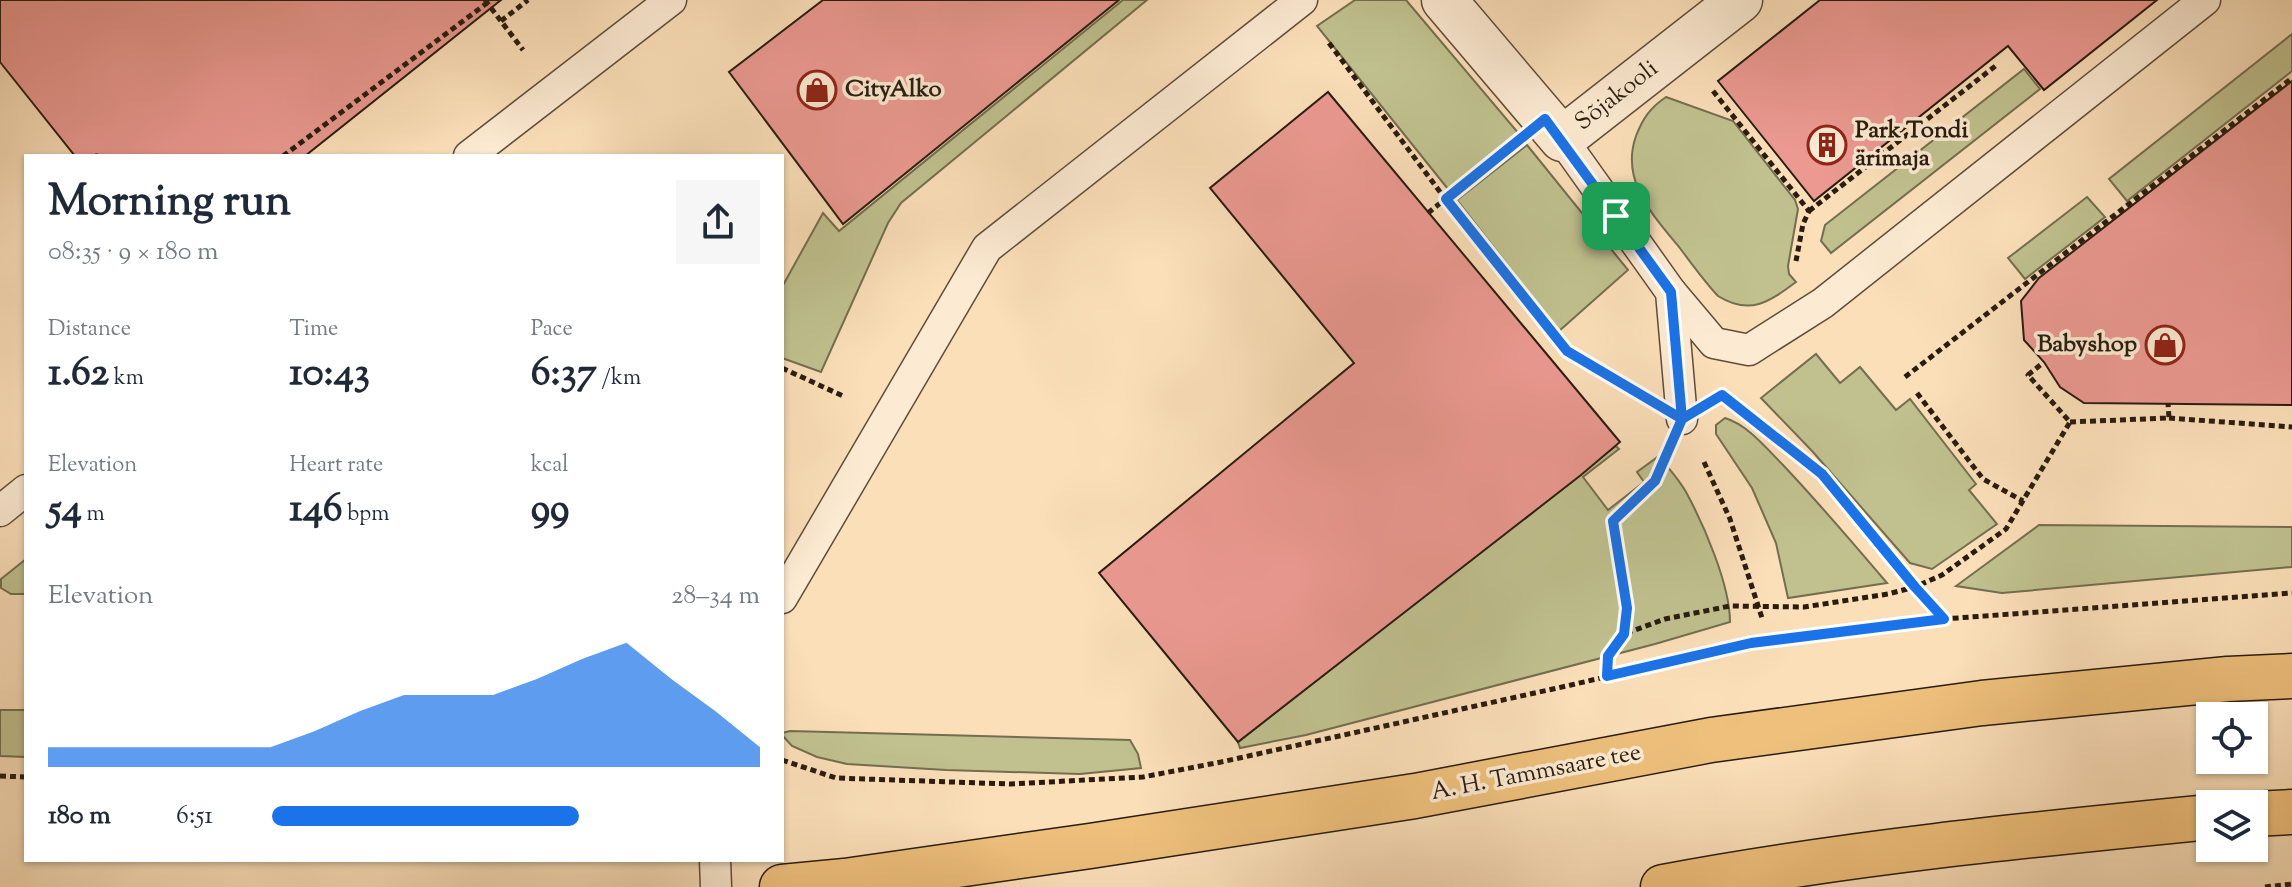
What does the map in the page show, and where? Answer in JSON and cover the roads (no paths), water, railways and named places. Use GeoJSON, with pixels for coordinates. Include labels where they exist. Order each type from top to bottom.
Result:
{"type":"FeatureCollection","features":[{"type":"Feature","properties":{"kind":"main road","name":"A. H. Tammsaare tee"},"geometry":{"type":"LineString","coordinates":[[782,887],[1090,846],[1415,796],[1711,740],[1982,703],[2228,679],[2292,676]]}},
{"type":"Feature","properties":{"kind":"main road"},"geometry":{"type":"LineString","coordinates":[[2268,813],[2292,812]]}},
{"type":"Feature","properties":{"kind":"main road"},"geometry":{"type":"LineString","coordinates":[[1663,887],[1748,871],[1982,840],[2196,818]]}},
{"type":"Feature","properties":{"kind":"street","name":"Sõjakooli"},"geometry":{"type":"LineString","coordinates":[[1444,0],[1553,129],[1740,0]]}},
{"type":"Feature","properties":{"kind":"lane"},"geometry":{"type":"LineString","coordinates":[[472,154],[671,0]]}},
{"type":"Feature","properties":{"kind":"lane"},"geometry":{"type":"LineString","coordinates":[[784,595],[987,248],[1302,0]]}},
{"type":"Feature","properties":{"kind":"lane"},"geometry":{"type":"LineString","coordinates":[[1553,129],[1671,292],[1714,343],[1749,350],[1823,303],[2205,0]]}},
{"type":"Feature","properties":{"kind":"lane"},"geometry":{"type":"LineString","coordinates":[[1671,292],[1682,419]]}},
{"type":"Feature","properties":{"kind":"lane"},"geometry":{"type":"LineString","coordinates":[[0,511],[24,492]]}},
{"type":"Feature","properties":{"kind":"lane"},"geometry":{"type":"LineString","coordinates":[[963,887],[1090,846]]}},
{"type":"Feature","properties":{"kind":"lane"},"geometry":{"type":"LineString","coordinates":[[715,862],[716,887]]}},
{"type":"Feature","properties":{"kind":"place","name":"CityAlko"},"geometry":{"type":"Point","coordinates":[817,90]}},
{"type":"Feature","properties":{"kind":"place","name":"Park Tondi ärimaja"},"geometry":{"type":"Point","coordinates":[1827,145]}},
{"type":"Feature","properties":{"kind":"place","name":"Babyshop"},"geometry":{"type":"Point","coordinates":[2165,345]}}]}
